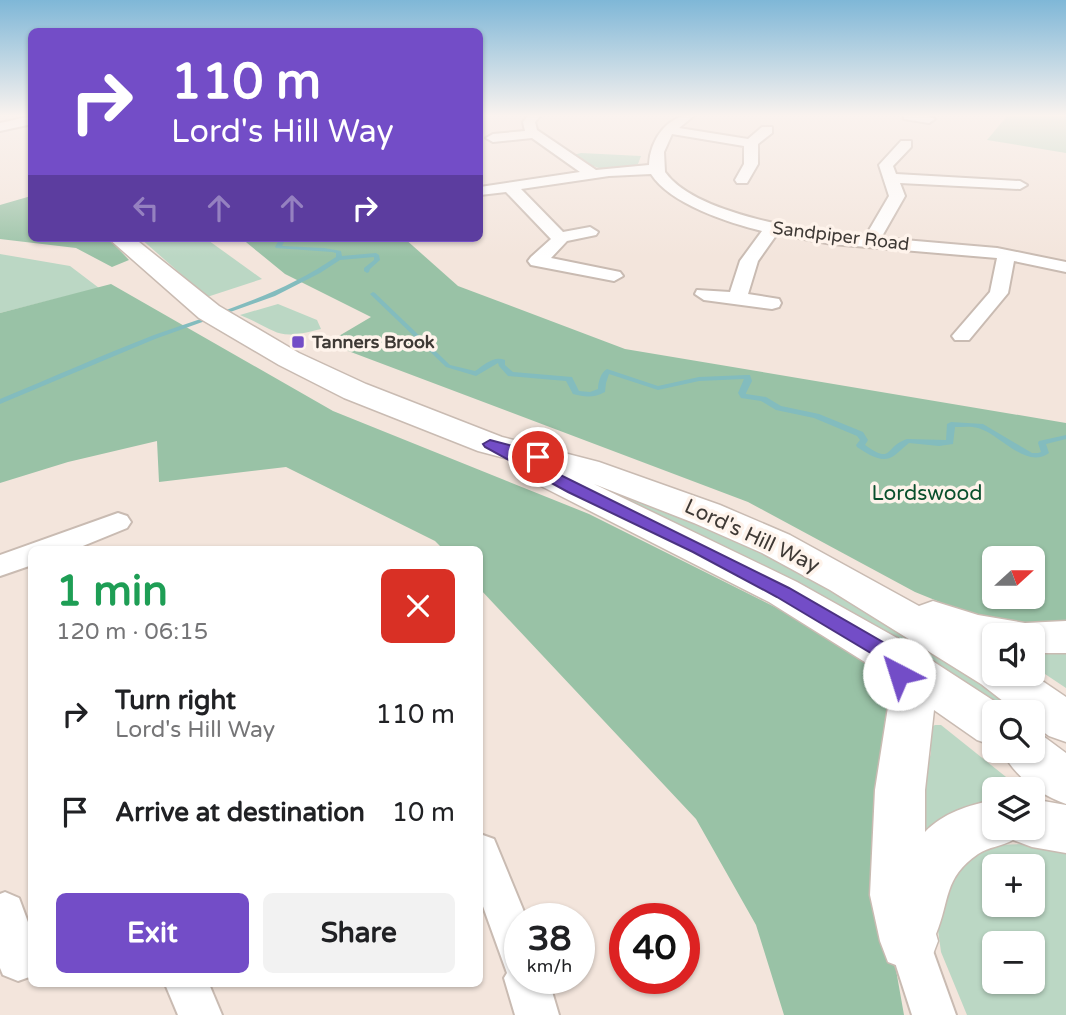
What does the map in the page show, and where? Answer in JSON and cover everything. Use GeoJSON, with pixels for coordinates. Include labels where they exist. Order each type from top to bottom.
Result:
{"type":"FeatureCollection","features":[{"type":"Feature","properties":{"kind":"street"},"geometry":{"type":"LineString","coordinates":[[576,162],[593,174]]}},
{"type":"Feature","properties":{"kind":"street"},"geometry":{"type":"LineString","coordinates":[[483,191],[593,174],[656,169],[657,162]]}},
{"type":"Feature","properties":{"kind":"street"},"geometry":{"type":"LineString","coordinates":[[743,171],[745,162]]}},
{"type":"Feature","properties":{"kind":"street"},"geometry":{"type":"LineString","coordinates":[[871,242],[897,196],[885,169],[890,162]]}},
{"type":"Feature","properties":{"kind":"street","name":"Sandpiper Road"},"geometry":{"type":"LineString","coordinates":[[656,169],[664,181],[688,197],[727,215],[772,229],[871,242],[1006,254],[1066,267]]}},
{"type":"Feature","properties":{"kind":"street"},"geometry":{"type":"LineString","coordinates":[[891,178],[1019,186]]}},
{"type":"Feature","properties":{"kind":"street"},"geometry":{"type":"LineString","coordinates":[[510,187],[559,237]]}},
{"type":"Feature","properties":{"kind":"street"},"geometry":{"type":"LineString","coordinates":[[737,298],[749,261],[772,229]]}},
{"type":"Feature","properties":{"kind":"street"},"geometry":{"type":"LineString","coordinates":[[559,237],[590,232]]}},
{"type":"Feature","properties":{"kind":"street"},"geometry":{"type":"LineString","coordinates":[[559,237],[558,243],[538,261],[614,276]]}},
{"type":"Feature","properties":{"kind":"street","name":"Lord's Hill Way"},"geometry":{"type":"LineString","coordinates":[[125,242],[213,313],[289,359],[355,391],[490,444],[587,469],[696,509],[776,544],[844,580],[982,664]]}},
{"type":"Feature","properties":{"kind":"street"},"geometry":{"type":"LineString","coordinates":[[962,336],[999,293],[1006,254]]}},
{"type":"Feature","properties":{"kind":"street"},"geometry":{"type":"LineString","coordinates":[[704,294],[772,303]]}},
{"type":"Feature","properties":{"kind":"street","name":"Lord's Hill Way"},"geometry":{"type":"LineString","coordinates":[[490,444],[573,489],[730,564],[881,650],[982,718]]}},
{"type":"Feature","properties":{"kind":"street"},"geometry":{"type":"LineString","coordinates":[[64,546],[118,522]]}},
{"type":"Feature","properties":{"kind":"street"},"geometry":{"type":"LineString","coordinates":[[0,566],[28,556]]}},
{"type":"Feature","properties":{"kind":"street"},"geometry":{"type":"LineString","coordinates":[[844,580],[912,610],[982,631]]}},
{"type":"Feature","properties":{"kind":"street"},"geometry":{"type":"LineString","coordinates":[[1045,637],[1066,637]]}},
{"type":"Feature","properties":{"kind":"street"},"geometry":{"type":"LineString","coordinates":[[881,650],[907,690],[911,707],[900,790],[898,895],[909,941],[934,1015]]}},
{"type":"Feature","properties":{"kind":"street","name":"Lord's Hill Way"},"geometry":{"type":"LineString","coordinates":[[1015,686],[1066,722]]}},
{"type":"Feature","properties":{"kind":"street"},"geometry":{"type":"LineString","coordinates":[[1041,763],[1066,782]]}},
{"type":"Feature","properties":{"kind":"street"},"geometry":{"type":"LineString","coordinates":[[1045,825],[1066,829]]}},
{"type":"Feature","properties":{"kind":"street"},"geometry":{"type":"LineString","coordinates":[[909,941],[917,895],[924,876],[942,851],[965,835],[982,829]]}},
{"type":"Feature","properties":{"kind":"street"},"geometry":{"type":"LineString","coordinates":[[483,859],[504,911]]}},
{"type":"Feature","properties":{"kind":"street"},"geometry":{"type":"LineString","coordinates":[[5,912],[16,962]]}},
{"type":"Feature","properties":{"kind":"street"},"geometry":{"type":"LineString","coordinates":[[188,987],[200,1015]]}},
{"type":"Feature","properties":{"kind":"street"},"geometry":{"type":"LineString","coordinates":[[531,994],[537,1015]]}},
{"type":"Feature","properties":{"kind":"green space"},"geometry":{"type":"Polygon","coordinates":[[[586,162],[639,162],[612,170],[586,162]]]}},
{"type":"Feature","properties":{"kind":"green space"},"geometry":{"type":"Polygon","coordinates":[[[28,197],[28,242],[112,242],[129,260],[112,267],[76,248],[0,239],[0,205],[28,197]]]}},
{"type":"Feature","properties":{"kind":"green space"},"geometry":{"type":"Polygon","coordinates":[[[145,242],[211,242],[262,279],[207,297],[145,242]]]}},
{"type":"Feature","properties":{"kind":"green space","name":"Lordswood"},"geometry":{"type":"Polygon","coordinates":[[[246,242],[408,242],[458,286],[625,349],[1066,423],[1066,626],[1010,623],[957,609],[915,592],[748,502],[327,343],[371,317],[285,274],[246,242]]]}},
{"type":"Feature","properties":{"kind":"green space"},"geometry":{"type":"Polygon","coordinates":[[[0,254],[70,266],[99,288],[0,313],[0,254]]]}},
{"type":"Feature","properties":{"kind":"green space"},"geometry":{"type":"Polygon","coordinates":[[[111,284],[333,411],[589,514],[859,649],[885,685],[887,705],[881,885],[904,1015],[784,1015],[756,925],[696,819],[483,592],[483,546],[440,546],[435,541],[286,467],[159,482],[157,441],[68,462],[0,483],[0,313],[111,284]]]}},
{"type":"Feature","properties":{"kind":"green space"},"geometry":{"type":"Polygon","coordinates":[[[278,304],[317,320],[321,329],[294,334],[278,333],[240,315],[278,304]]]}},
{"type":"Feature","properties":{"kind":"green space"},"geometry":{"type":"Polygon","coordinates":[[[585,477],[680,513],[800,570],[982,679],[982,686],[992,686],[1012,700],[982,700],[581,482],[585,477]]]}},
{"type":"Feature","properties":{"kind":"green space"},"geometry":{"type":"Polygon","coordinates":[[[1066,648],[1066,688],[1045,674],[1045,649],[1066,648]]]}},
{"type":"Feature","properties":{"kind":"green space"},"geometry":{"type":"Polygon","coordinates":[[[941,725],[982,758],[982,763],[988,763],[1006,777],[982,777],[982,809],[922,841],[917,805],[931,753],[928,729],[941,725]]]}},
{"type":"Feature","properties":{"kind":"green space"},"geometry":{"type":"Polygon","coordinates":[[[1026,844],[1066,852],[1066,1015],[967,1015],[941,952],[937,923],[941,897],[969,856],[996,845],[1026,844]]]}},
{"type":"Feature","properties":{"kind":"waterway","name":"Tanners Brook"},"geometry":{"type":"LineString","coordinates":[[281,242],[278,247],[332,250],[339,252],[339,258]]}},
{"type":"Feature","properties":{"kind":"waterway"},"geometry":{"type":"LineString","coordinates":[[339,258],[376,255],[377,260],[367,271]]}},
{"type":"Feature","properties":{"kind":"waterway","name":"Tanners Brook"},"geometry":{"type":"LineString","coordinates":[[0,402],[114,353],[273,295],[339,258]]}},
{"type":"Feature","properties":{"kind":"waterway"},"geometry":{"type":"LineString","coordinates":[[373,294],[448,366],[476,374],[494,361],[502,360],[501,365],[511,374],[569,379],[576,392],[583,394],[602,390],[607,371],[658,388],[699,379],[747,377],[748,381],[742,393],[744,396],[763,399],[779,408],[816,416],[860,434],[864,440],[860,445],[882,457],[891,455],[907,441],[939,444],[950,442],[951,424],[980,426],[1030,455],[1039,456],[1045,453],[1042,443],[1066,437]]}},
{"type":"Feature","properties":{"kind":"place","name":"Tanners Brook"},"geometry":{"type":"Point","coordinates":[298,342]}},
{"type":"Feature","properties":{"kind":"route"},"geometry":{"type":"LineString","coordinates":[[538,457],[490,444],[573,489],[699,548],[783,592],[881,650],[899,674]]}}]}
